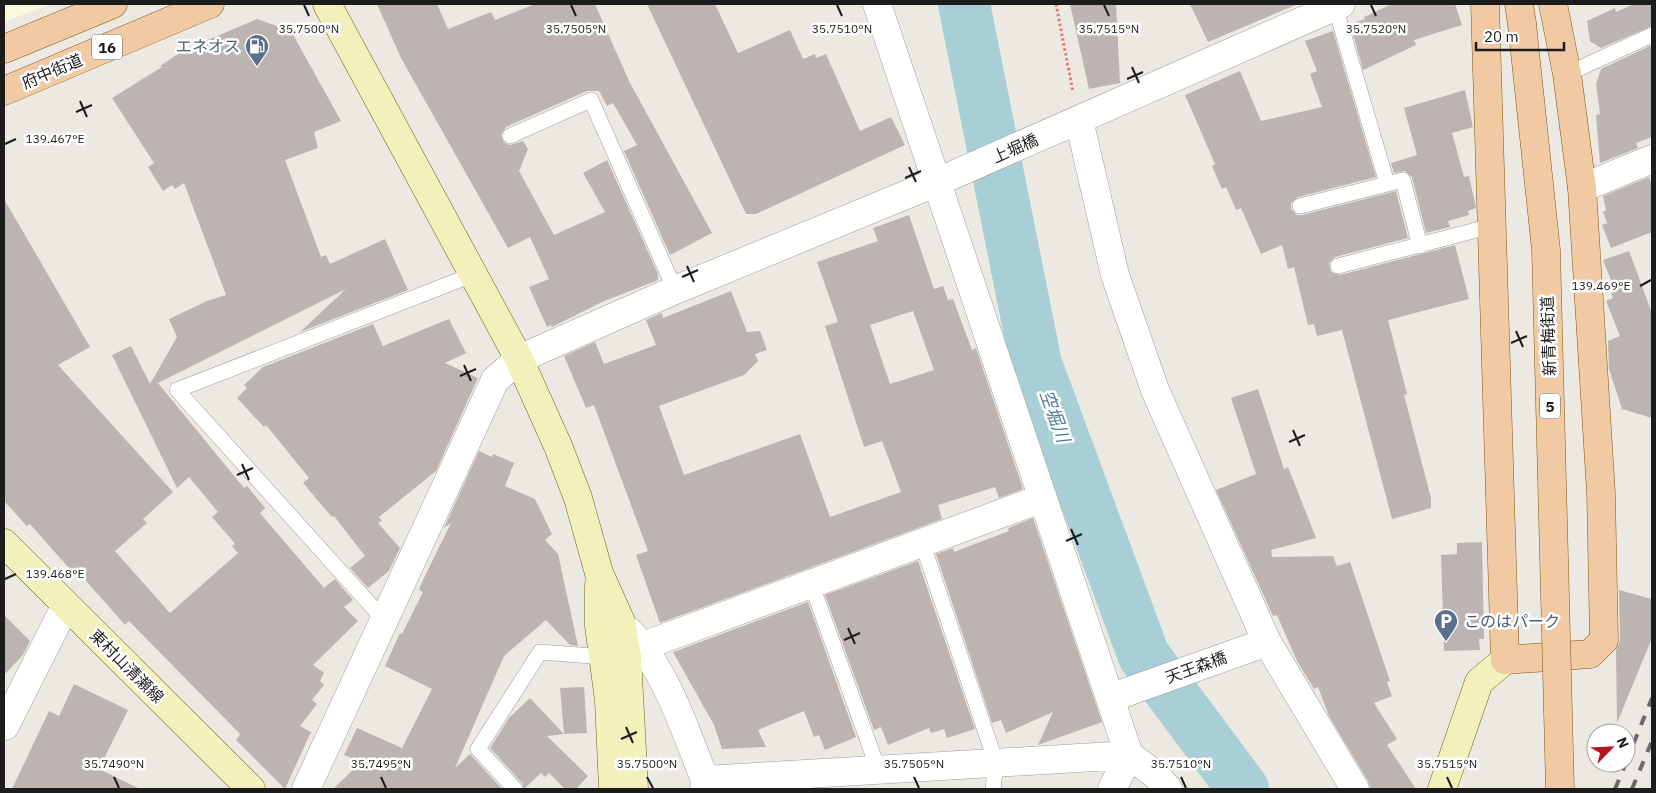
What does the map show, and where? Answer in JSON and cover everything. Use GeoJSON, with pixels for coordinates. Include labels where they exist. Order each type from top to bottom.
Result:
{"type":"FeatureCollection","features":[{"type":"Feature","properties":{"kind":"main road","name":"16"},"geometry":{"type":"LineString","coordinates":[[4,49],[113,4]]}},
{"type":"Feature","properties":{"kind":"main road","name":"府中街道"},"geometry":{"type":"LineString","coordinates":[[4,91],[210,4]]}},
{"type":"Feature","properties":{"kind":"main road"},"geometry":{"type":"LineString","coordinates":[[1485,4],[1505,660],[1590,654],[1604,640],[1602,492],[1582,188],[1567,74],[1553,4]]}},
{"type":"Feature","properties":{"kind":"main road","name":"新青梅街道"},"geometry":{"type":"LineString","coordinates":[[1520,14],[1546,250],[1560,789]]}},
{"type":"Feature","properties":{"kind":"street"},"geometry":{"type":"LineString","coordinates":[[327,4],[519,359],[558,446],[575,490],[599,573],[621,622],[627,656],[634,789]]}},
{"type":"Feature","properties":{"kind":"street"},"geometry":{"type":"LineString","coordinates":[[878,4],[949,176],[1043,498],[1129,755],[1156,775],[1168,789]]}},
{"type":"Feature","properties":{"kind":"street","name":"上堀橋"},"geometry":{"type":"LineString","coordinates":[[306,789],[495,380],[519,359],[675,290],[1074,122],[1338,5]]}},
{"type":"Feature","properties":{"kind":"street"},"geometry":{"type":"LineString","coordinates":[[1074,122],[1115,275],[1155,390],[1260,644],[1355,789]]}},
{"type":"Feature","properties":{"kind":"street"},"geometry":{"type":"LineString","coordinates":[[1582,188],[1652,159]]}},
{"type":"Feature","properties":{"kind":"street"},"geometry":{"type":"LineString","coordinates":[[642,646],[1043,498]]}},
{"type":"Feature","properties":{"kind":"street","name":"東村山清瀬線"},"geometry":{"type":"LineString","coordinates":[[4,543],[251,789]]}},
{"type":"Feature","properties":{"kind":"street"},"geometry":{"type":"LineString","coordinates":[[599,573],[600,626],[609,700],[612,789]]}},
{"type":"Feature","properties":{"kind":"street"},"geometry":{"type":"LineString","coordinates":[[4,726],[66,605]]}},
{"type":"Feature","properties":{"kind":"street"},"geometry":{"type":"LineString","coordinates":[[621,622],[642,646],[675,705],[704,785],[878,769],[1129,755]]}},
{"type":"Feature","properties":{"kind":"street","name":"天王森橋"},"geometry":{"type":"LineString","coordinates":[[1110,698],[1260,644]]}},
{"type":"Feature","properties":{"kind":"street"},"geometry":{"type":"LineString","coordinates":[[1442,789],[1478,682],[1505,660]]}},
{"type":"Feature","properties":{"kind":"street"},"geometry":{"type":"LineString","coordinates":[[1112,789],[1129,755]]}},
{"type":"Feature","properties":{"kind":"lane"},"geometry":{"type":"LineString","coordinates":[[1338,5],[1387,183]]}},
{"type":"Feature","properties":{"kind":"lane"},"geometry":{"type":"LineString","coordinates":[[1567,74],[1652,35]]}},
{"type":"Feature","properties":{"kind":"lane"},"geometry":{"type":"LineString","coordinates":[[510,136],[591,100],[675,290]]}},
{"type":"Feature","properties":{"kind":"lane"},"geometry":{"type":"LineString","coordinates":[[1300,206],[1402,180],[1420,246]]}},
{"type":"Feature","properties":{"kind":"lane"},"geometry":{"type":"LineString","coordinates":[[1338,266],[1492,226]]}},
{"type":"Feature","properties":{"kind":"lane"},"geometry":{"type":"LineString","coordinates":[[385,621],[177,390],[472,275]]}},
{"type":"Feature","properties":{"kind":"lane"},"geometry":{"type":"LineString","coordinates":[[922,542],[996,763],[993,789]]}},
{"type":"Feature","properties":{"kind":"lane"},"geometry":{"type":"LineString","coordinates":[[810,583],[878,769]]}},
{"type":"Feature","properties":{"kind":"lane"},"geometry":{"type":"LineString","coordinates":[[515,789],[478,750],[540,652],[604,657]]}},
{"type":"Feature","properties":{"kind":"path"},"geometry":{"type":"LineString","coordinates":[[1056,4],[1074,122]]}},
{"type":"Feature","properties":{"kind":"shaded area"},"geometry":{"type":"Polygon","coordinates":[[[4,4],[51,4],[4,22],[4,4]]]}},
{"type":"Feature","properties":{"kind":"building"},"geometry":{"type":"Polygon","coordinates":[[[377,4],[437,4],[448,29],[491,12],[495,20],[535,4],[595,4],[629,81],[712,233],[670,255],[624,151],[637,145],[613,103],[607,106],[599,91],[587,91],[506,127],[501,135],[504,143],[510,145],[523,141],[528,149],[519,171],[554,235],[605,212],[583,173],[607,160],[658,274],[658,280],[602,302],[552,327],[551,325],[547,327],[529,287],[549,279],[530,237],[508,248],[401,58],[377,4]]]}},
{"type":"Feature","properties":{"kind":"building"},"geometry":{"type":"Polygon","coordinates":[[[647,4],[715,4],[738,53],[790,30],[803,59],[815,54],[816,58],[826,54],[860,131],[891,117],[905,145],[756,214],[746,214],[647,4]]]}},
{"type":"Feature","properties":{"kind":"building"},"geometry":{"type":"Polygon","coordinates":[[[1070,4],[1116,4],[1120,83],[1089,89],[1070,4]]]}},
{"type":"Feature","properties":{"kind":"building"},"geometry":{"type":"Polygon","coordinates":[[[1190,4],[1298,4],[1208,42],[1190,4]]]}},
{"type":"Feature","properties":{"kind":"building"},"geometry":{"type":"Polygon","coordinates":[[[1392,4],[1455,4],[1462,25],[1414,40],[1416,45],[1363,70],[1350,24],[1365,19],[1364,17],[1392,4]]]}},
{"type":"Feature","properties":{"kind":"building"},"geometry":{"type":"Polygon","coordinates":[[[1634,4],[1652,4],[1652,26],[1601,48],[1590,41],[1587,21],[1615,8],[1616,12],[1634,4]]]}},
{"type":"Feature","properties":{"kind":"building"},"geometry":{"type":"Polygon","coordinates":[[[257,19],[291,31],[341,121],[314,132],[318,148],[285,160],[321,257],[326,255],[330,264],[385,239],[408,290],[300,332],[346,289],[158,383],[244,488],[247,486],[265,508],[260,513],[324,588],[335,579],[353,600],[344,607],[358,621],[313,665],[324,673],[320,681],[324,685],[312,700],[317,704],[300,726],[311,732],[285,789],[236,740],[240,734],[129,621],[125,625],[79,573],[76,576],[30,524],[27,526],[4,501],[4,199],[90,347],[58,365],[173,492],[143,519],[147,523],[115,551],[170,613],[238,553],[232,546],[235,544],[212,517],[218,512],[189,477],[177,488],[112,355],[131,346],[150,384],[177,337],[169,319],[207,301],[226,295],[184,183],[175,189],[172,185],[163,191],[148,167],[154,163],[112,98],[162,67],[160,66],[184,50],[257,19]]]}},
{"type":"Feature","properties":{"kind":"building"},"geometry":{"type":"Polygon","coordinates":[[[1333,31],[1376,177],[1298,197],[1291,203],[1291,209],[1297,215],[1302,215],[1396,191],[1408,238],[1335,257],[1329,263],[1331,272],[1340,275],[1455,245],[1469,299],[1388,320],[1407,394],[1404,395],[1431,498],[1431,508],[1392,519],[1342,330],[1317,336],[1314,324],[1308,325],[1294,267],[1288,269],[1282,245],[1261,254],[1241,208],[1236,210],[1226,187],[1222,189],[1212,166],[1215,164],[1185,95],[1240,71],[1261,121],[1322,107],[1310,74],[1317,71],[1305,41],[1333,31]]]}},
{"type":"Feature","properties":{"kind":"building"},"geometry":{"type":"Polygon","coordinates":[[[1652,45],[1652,137],[1636,143],[1638,148],[1600,163],[1596,115],[1600,114],[1596,84],[1601,69],[1652,45]]]}},
{"type":"Feature","properties":{"kind":"building"},"geometry":{"type":"Polygon","coordinates":[[[1465,90],[1473,127],[1452,133],[1464,177],[1469,176],[1476,208],[1468,211],[1469,215],[1448,221],[1450,227],[1426,233],[1412,177],[1405,171],[1394,173],[1391,163],[1417,155],[1404,108],[1465,90]]]}},
{"type":"Feature","properties":{"kind":"building"},"geometry":{"type":"Polygon","coordinates":[[[1649,177],[1652,186],[1652,232],[1611,248],[1602,225],[1607,223],[1603,212],[1606,210],[1603,196],[1649,177]]]}},
{"type":"Feature","properties":{"kind":"building"},"geometry":{"type":"Polygon","coordinates":[[[909,215],[934,289],[943,286],[948,300],[953,299],[972,350],[976,348],[1023,489],[999,498],[995,487],[938,505],[942,519],[660,623],[636,555],[648,551],[594,405],[586,408],[564,356],[595,342],[604,364],[656,345],[646,320],[662,313],[663,318],[731,291],[747,332],[760,331],[767,350],[755,354],[758,361],[744,375],[659,406],[684,475],[800,434],[830,517],[901,492],[882,441],[864,447],[825,326],[838,322],[817,262],[878,241],[873,228],[909,215]],[[913,311],[870,325],[890,384],[934,370],[913,311]]]}},
{"type":"Feature","properties":{"kind":"building"},"geometry":{"type":"Polygon","coordinates":[[[1629,251],[1652,313],[1652,418],[1622,409],[1609,369],[1608,341],[1620,336],[1606,301],[1613,298],[1607,281],[1611,280],[1603,260],[1629,251]]]}},
{"type":"Feature","properties":{"kind":"building"},"geometry":{"type":"Polygon","coordinates":[[[449,319],[466,353],[445,363],[478,378],[436,471],[379,517],[382,521],[378,523],[400,548],[389,571],[368,588],[350,568],[365,556],[334,516],[332,517],[303,483],[309,478],[266,425],[264,427],[237,398],[247,388],[244,385],[263,367],[373,324],[383,346],[449,319]]]}},
{"type":"Feature","properties":{"kind":"building"},"geometry":{"type":"Polygon","coordinates":[[[1258,389],[1284,469],[1288,467],[1316,538],[1271,550],[1272,557],[1333,556],[1337,566],[1350,562],[1390,681],[1387,682],[1392,696],[1374,703],[1397,739],[1387,745],[1416,789],[1371,789],[1329,716],[1318,687],[1314,689],[1297,661],[1277,615],[1273,616],[1216,490],[1256,474],[1231,398],[1258,389]]]}},
{"type":"Feature","properties":{"kind":"building"},"geometry":{"type":"Polygon","coordinates":[[[479,451],[492,457],[493,454],[514,463],[505,486],[535,499],[552,534],[545,540],[558,554],[578,646],[570,645],[546,620],[504,656],[455,768],[470,754],[502,789],[333,789],[361,762],[344,755],[357,728],[402,748],[432,689],[385,666],[400,633],[402,634],[423,592],[419,590],[451,523],[444,528],[479,451]]]}},
{"type":"Feature","properties":{"kind":"building"},"geometry":{"type":"Polygon","coordinates":[[[1033,518],[1102,722],[1038,745],[1053,712],[1006,733],[1001,720],[992,723],[936,554],[953,548],[954,552],[1009,531],[1008,528],[1033,518]]]}},
{"type":"Feature","properties":{"kind":"building"},"geometry":{"type":"Polygon","coordinates":[[[1482,542],[1484,639],[1479,639],[1480,650],[1444,651],[1441,555],[1457,554],[1457,543],[1482,542]]]}},
{"type":"Feature","properties":{"kind":"building"},"geometry":{"type":"Polygon","coordinates":[[[918,561],[975,729],[947,738],[944,729],[931,733],[929,728],[888,745],[881,727],[874,730],[825,595],[918,561]]]}},
{"type":"Feature","properties":{"kind":"building"},"geometry":{"type":"Polygon","coordinates":[[[1619,590],[1652,599],[1652,638],[1617,723],[1616,650],[1620,640],[1619,590]]]}},
{"type":"Feature","properties":{"kind":"building"},"geometry":{"type":"Polygon","coordinates":[[[808,602],[856,737],[825,750],[819,735],[814,737],[804,711],[758,730],[766,747],[722,749],[714,725],[673,652],[808,602]]]}},
{"type":"Feature","properties":{"kind":"building"},"geometry":{"type":"Polygon","coordinates":[[[4,615],[30,641],[23,655],[4,675],[4,615]]]}},
{"type":"Feature","properties":{"kind":"building"},"geometry":{"type":"Polygon","coordinates":[[[74,684],[128,710],[99,769],[140,789],[12,789],[49,711],[59,716],[74,684]]]}},
{"type":"Feature","properties":{"kind":"building"},"geometry":{"type":"Polygon","coordinates":[[[584,687],[587,733],[564,734],[560,688],[584,687]]]}},
{"type":"Feature","properties":{"kind":"building"},"geometry":{"type":"Polygon","coordinates":[[[530,698],[564,734],[547,736],[588,776],[576,789],[565,789],[549,773],[545,777],[541,773],[524,789],[522,783],[490,748],[509,718],[530,698]]]}},
{"type":"Feature","properties":{"kind":"waterway","name":"空堀川"},"geometry":{"type":"LineString","coordinates":[[964,4],[1036,364],[1144,656],[1243,789]]}},
{"type":"Feature","properties":{"kind":"railway"},"geometry":{"type":"LineString","coordinates":[[1636,737],[1652,698]]}},
{"type":"Feature","properties":{"kind":"railway"},"geometry":{"type":"LineString","coordinates":[[1632,789],[1652,741]]}},
{"type":"Feature","properties":{"kind":"railway"},"geometry":{"type":"LineString","coordinates":[[1615,789],[1622,773]]}},
{"type":"Feature","properties":{"kind":"place","name":"エネオス"},"geometry":{"type":"Point","coordinates":[257,67]}},
{"type":"Feature","properties":{"kind":"place","name":"このはパーク"},"geometry":{"type":"Point","coordinates":[1446,642]}}]}
